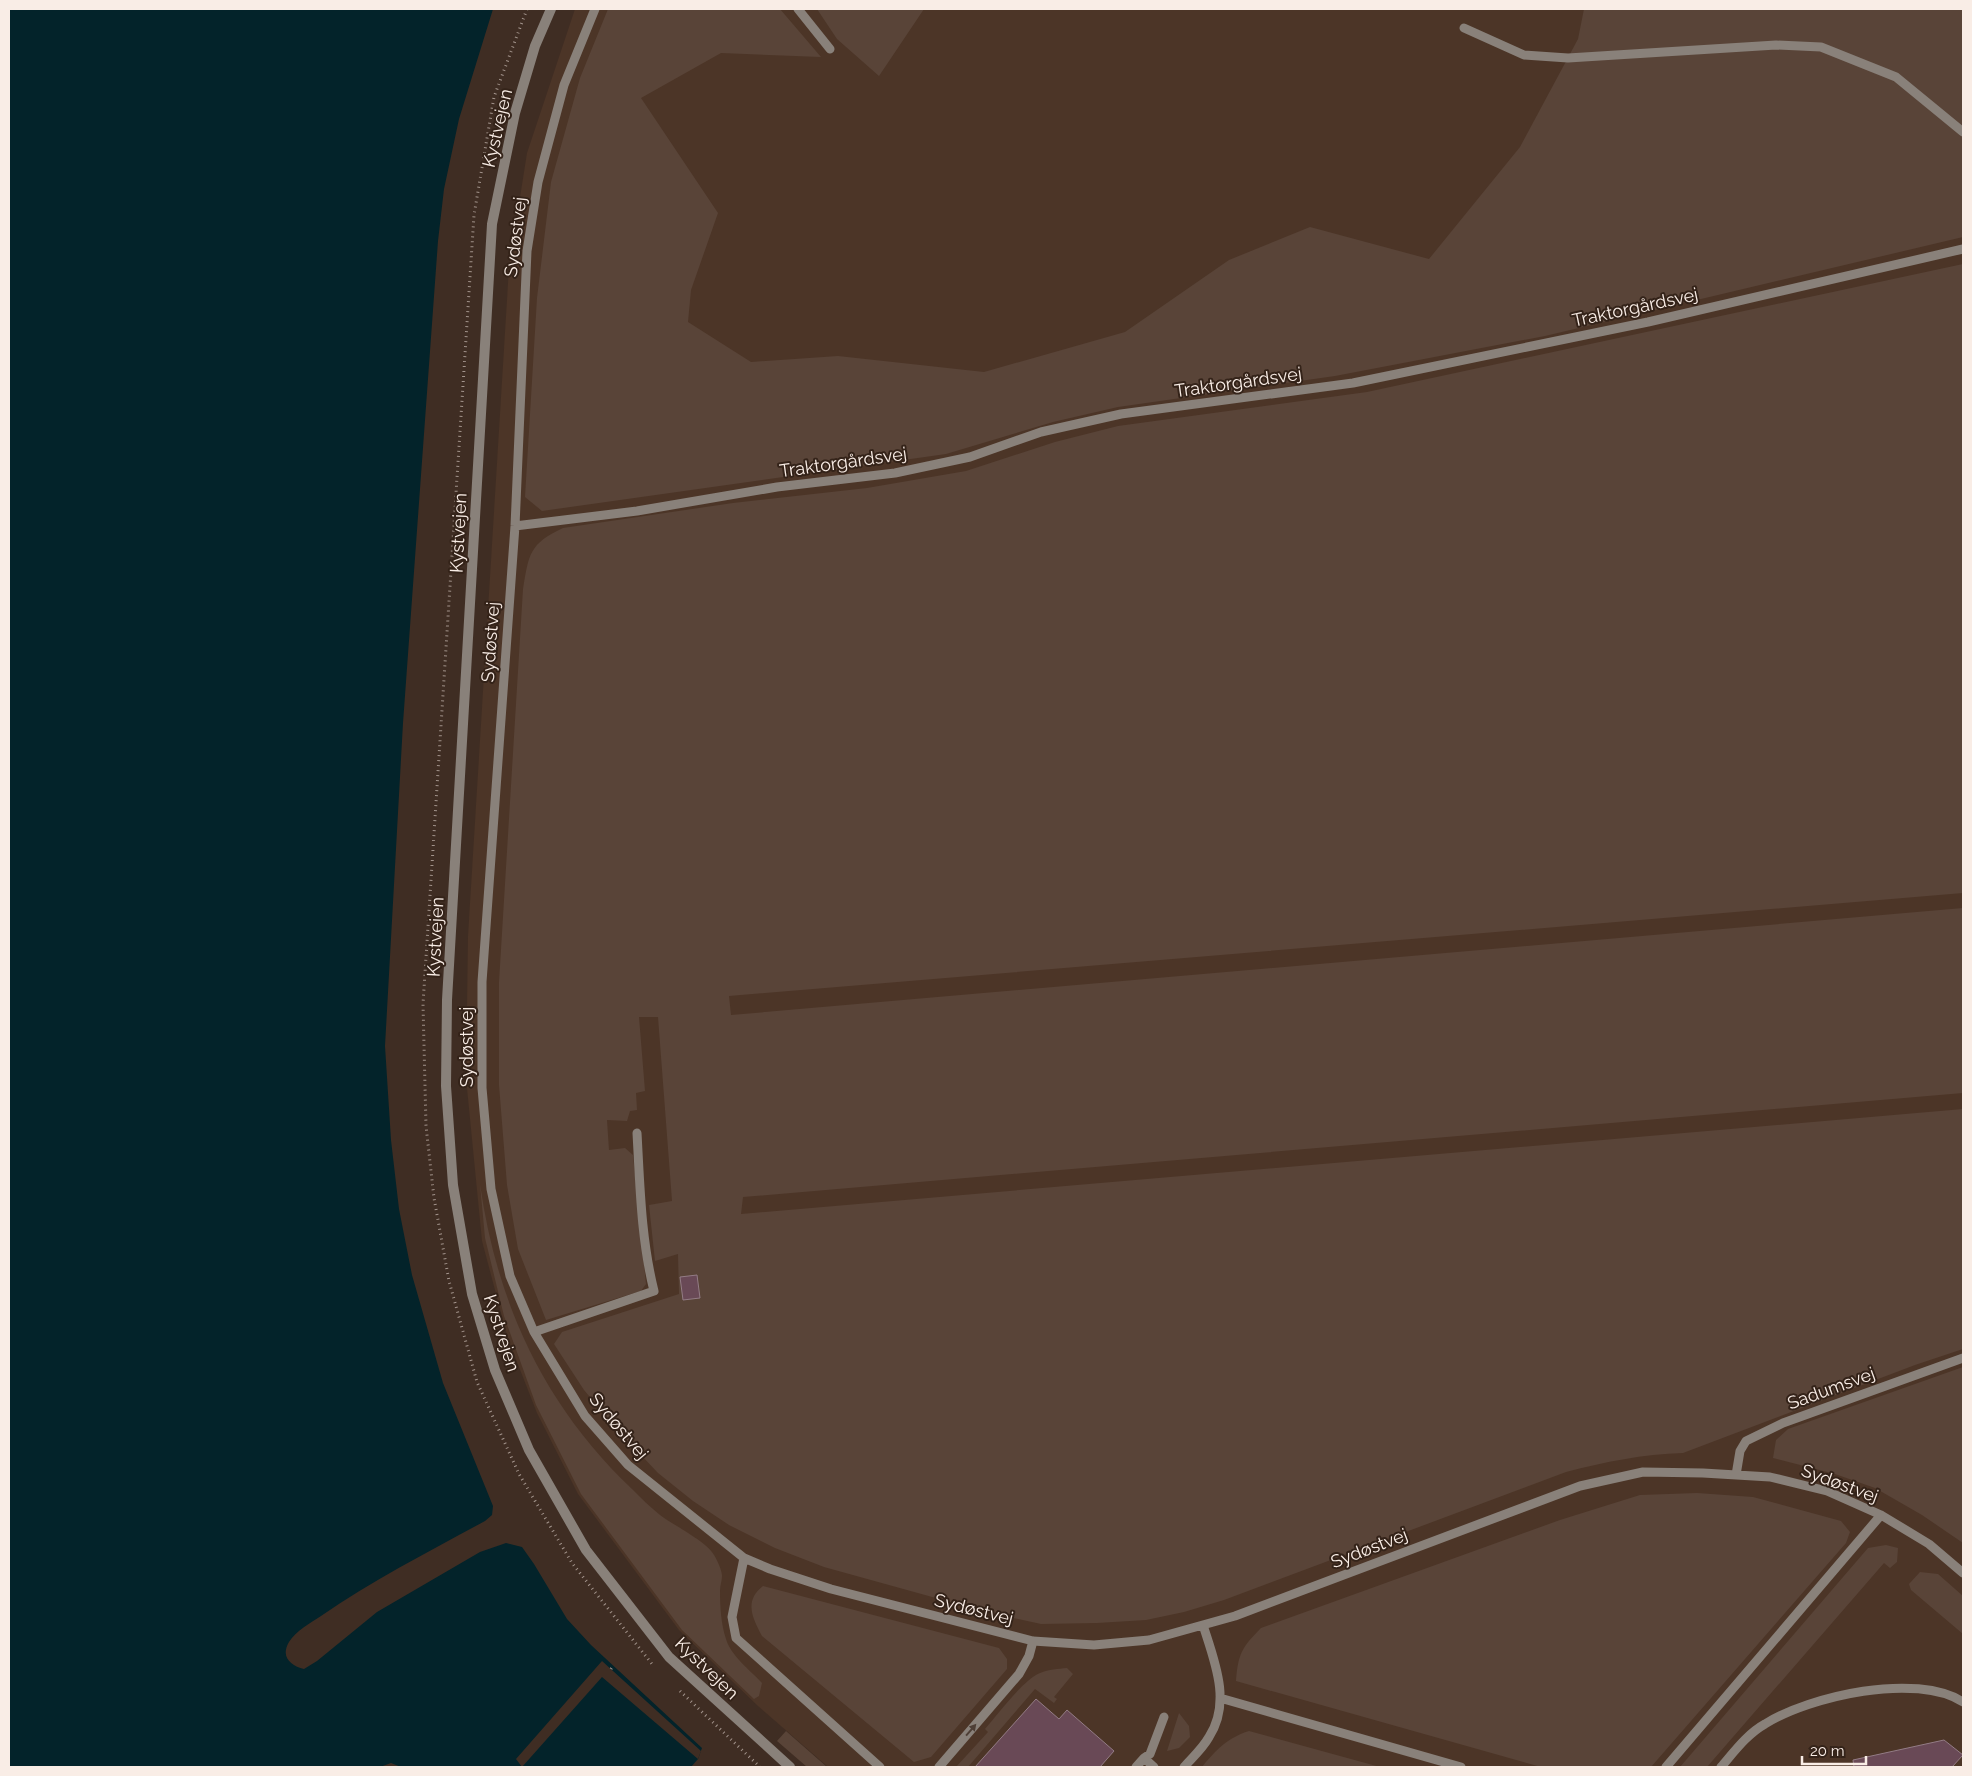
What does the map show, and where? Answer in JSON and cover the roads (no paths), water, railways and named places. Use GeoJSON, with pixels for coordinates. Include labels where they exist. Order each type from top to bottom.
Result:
{"type":"FeatureCollection","features":[{"type":"Feature","properties":{"kind":"street","name":"Kystvejen"},"geometry":{"type":"LineString","coordinates":[[551,9],[535,46],[515,113],[492,224],[447,1000],[446,1086],[452,1185],[472,1294],[496,1370],[529,1450],[586,1550],[669,1657],[790,1767]]}},
{"type":"Feature","properties":{"kind":"lane","name":"Sydøstvej"},"geometry":{"type":"LineString","coordinates":[[595,9],[564,85],[538,182],[528,241],[515,526],[482,982],[482,1088],[491,1189],[510,1276],[534,1332],[585,1416],[628,1465],[744,1558],[770,1569],[831,1589],[1033,1641],[1094,1645],[1148,1640],[1203,1625],[1235,1616],[1580,1486],[1643,1472],[1770,1477],[1827,1491],[1881,1515],[1929,1544],[1963,1573]]}},
{"type":"Feature","properties":{"kind":"lane"},"geometry":{"type":"LineString","coordinates":[[798,9],[830,49]]}},
{"type":"Feature","properties":{"kind":"lane"},"geometry":{"type":"LineString","coordinates":[[1464,28],[1524,55],[1568,58],[1776,45],[1820,48],[1896,77],[1963,132]]}},
{"type":"Feature","properties":{"kind":"lane","name":"Traktorgårdsvej"},"geometry":{"type":"LineString","coordinates":[[515,526],[895,473],[970,457],[1041,432],[1121,414],[1353,383],[1648,322],[1963,249]]}},
{"type":"Feature","properties":{"kind":"lane"},"geometry":{"type":"LineString","coordinates":[[534,1332],[654,1292],[642,1227],[637,1133]]}},
{"type":"Feature","properties":{"kind":"lane","name":"Sadumsvej"},"geometry":{"type":"LineString","coordinates":[[1736,1475],[1740,1451],[1746,1441],[1783,1422],[1963,1358]]}},
{"type":"Feature","properties":{"kind":"lane"},"geometry":{"type":"LineString","coordinates":[[1666,1767],[1881,1515]]}},
{"type":"Feature","properties":{"kind":"lane"},"geometry":{"type":"LineString","coordinates":[[744,1558],[732,1617],[736,1638],[880,1767]]}},
{"type":"Feature","properties":{"kind":"lane"},"geometry":{"type":"LineString","coordinates":[[1184,1767],[1210,1737],[1219,1715],[1218,1671],[1203,1625]]}},
{"type":"Feature","properties":{"kind":"lane"},"geometry":{"type":"LineString","coordinates":[[939,1767],[1019,1674],[1029,1656],[1033,1641]]}},
{"type":"Feature","properties":{"kind":"lane"},"geometry":{"type":"LineString","coordinates":[[1722,1767],[1741,1744],[1764,1724],[1832,1697],[1901,1687],[1932,1692],[1956,1698],[1963,1702]]}},
{"type":"Feature","properties":{"kind":"lane"},"geometry":{"type":"LineString","coordinates":[[1220,1698],[1461,1767]]}},
{"type":"Feature","properties":{"kind":"lane"},"geometry":{"type":"LineString","coordinates":[[1136,1767],[1150,1754],[1164,1717]]}},
{"type":"Feature","properties":{"kind":"lane"},"geometry":{"type":"LineString","coordinates":[[1144,1758],[1154,1767]]}},
{"type":"Feature","properties":{"kind":"water"},"geometry":{"type":"Polygon","coordinates":[[[9,9],[493,9],[459,119],[444,189],[438,241],[403,723],[385,1046],[391,1140],[399,1209],[412,1275],[443,1383],[493,1506],[492,1515],[485,1521],[381,1578],[308,1624],[289,1642],[286,1656],[295,1666],[304,1669],[317,1661],[377,1612],[480,1552],[506,1543],[522,1547],[567,1619],[591,1645],[702,1748],[698,1759],[691,1767],[401,1767],[391,1763],[380,1767],[9,1767],[9,9]]]}}]}
